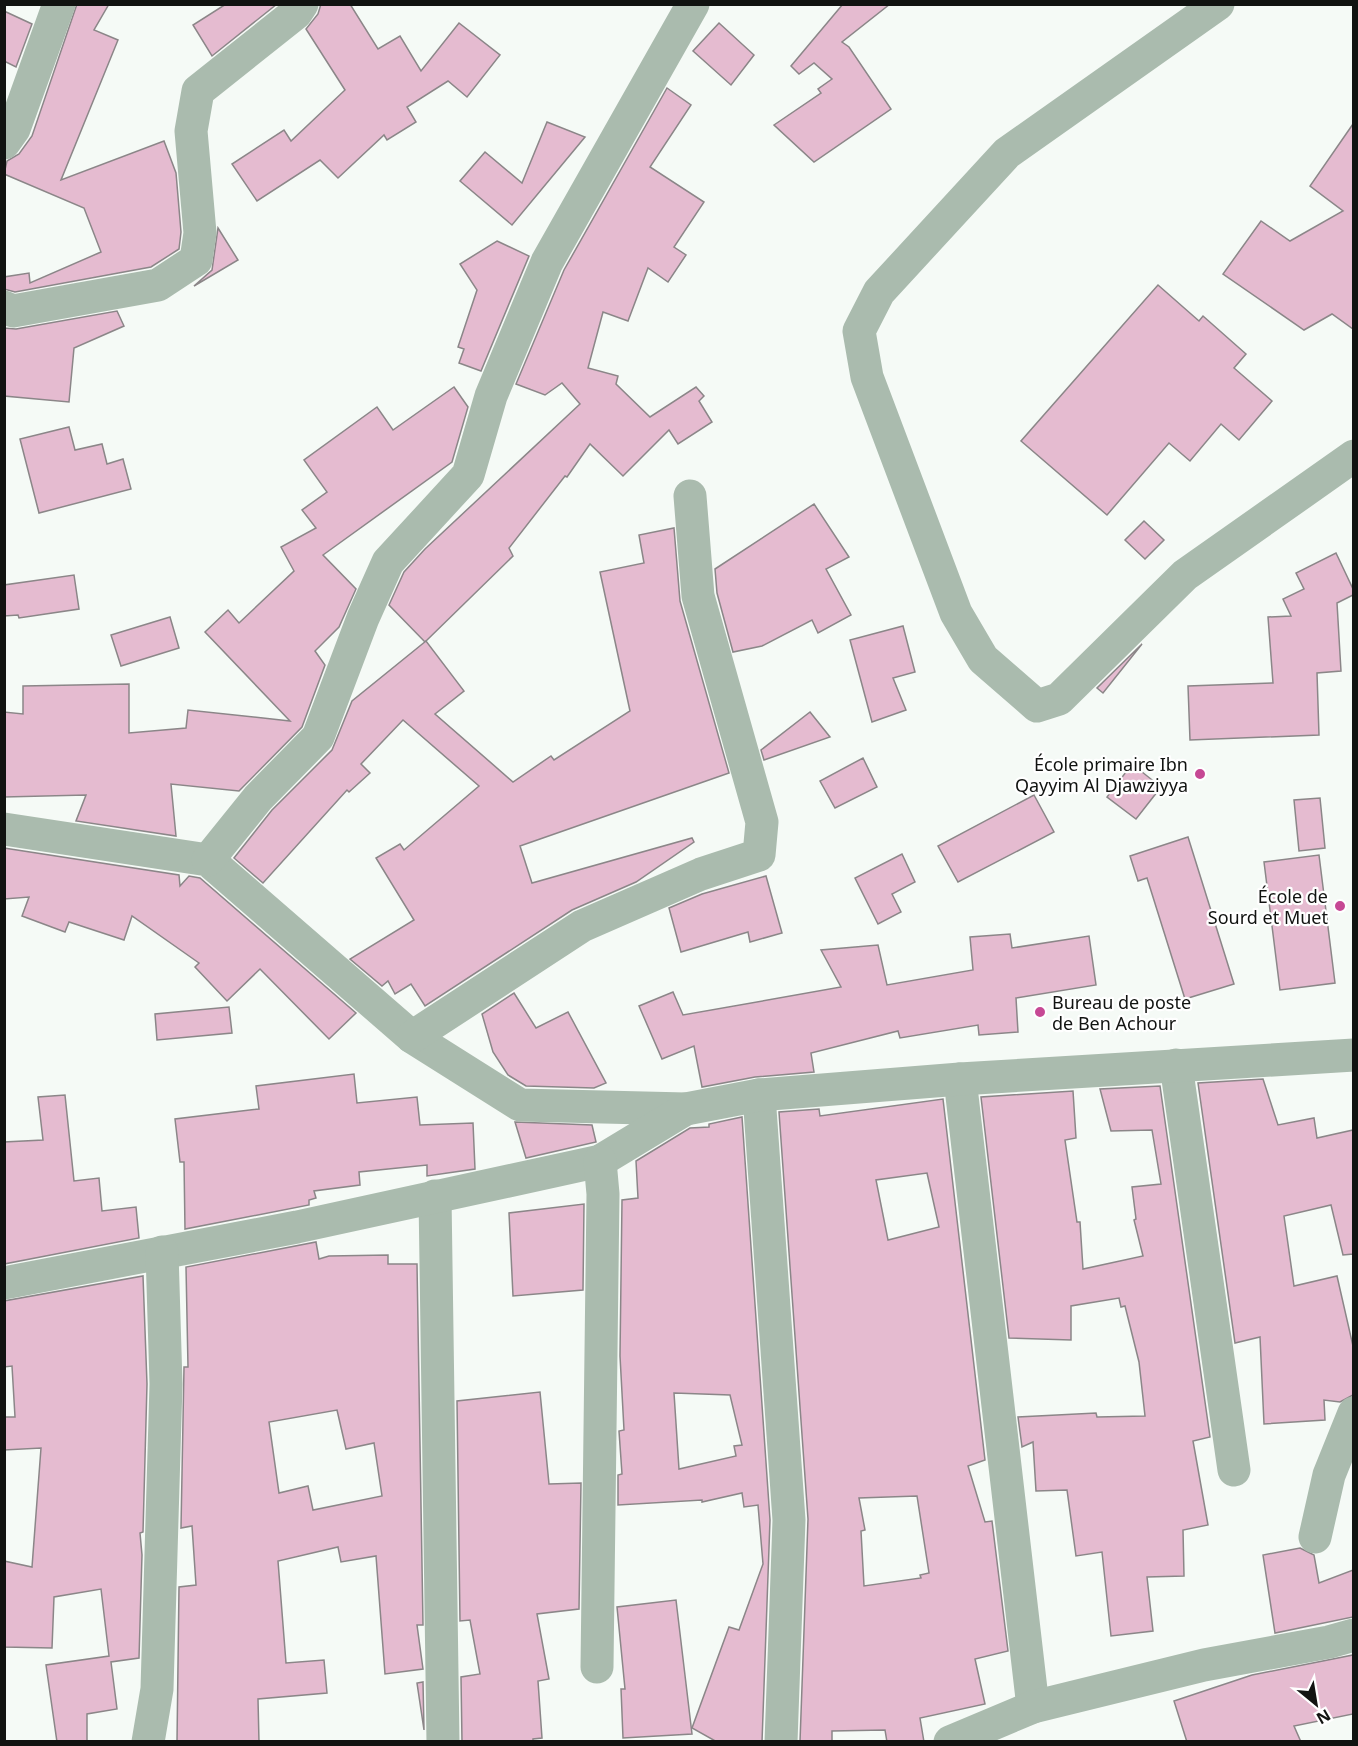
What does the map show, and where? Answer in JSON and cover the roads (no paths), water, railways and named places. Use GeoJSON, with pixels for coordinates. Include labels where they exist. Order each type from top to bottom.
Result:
{"type":"FeatureCollection","features":[{"type":"Feature","properties":{"kind":"street"},"geometry":{"type":"LineString","coordinates":[[4,143],[14,129],[59,4]]}},
{"type":"Feature","properties":{"kind":"street"},"geometry":{"type":"LineString","coordinates":[[4,307],[13,311],[158,285],[196,260],[200,233],[191,131],[198,91],[296,13],[302,4]]}},
{"type":"Feature","properties":{"kind":"street"},"geometry":{"type":"LineString","coordinates":[[208,860],[258,798],[318,737],[363,618],[388,562],[468,475],[491,396],[547,262],[693,4]]}},
{"type":"Feature","properties":{"kind":"street"},"geometry":{"type":"LineString","coordinates":[[1218,4],[1007,153],[879,292],[859,331],[867,377],[956,613],[983,659],[1037,706],[1059,699],[1185,575],[1353,456]]}},
{"type":"Feature","properties":{"kind":"street"},"geometry":{"type":"LineString","coordinates":[[412,1037],[582,926],[701,874],[759,855],[762,822],[698,596],[690,496]]}},
{"type":"Feature","properties":{"kind":"street"},"geometry":{"type":"LineString","coordinates":[[4,829],[208,860],[412,1037],[520,1105],[686,1109],[759,1095],[960,1079],[1353,1054]]}},
{"type":"Feature","properties":{"kind":"street"},"geometry":{"type":"LineString","coordinates":[[1176,1065],[1234,1470]]}},
{"type":"Feature","properties":{"kind":"street"},"geometry":{"type":"LineString","coordinates":[[960,1079],[1033,1707]]}},
{"type":"Feature","properties":{"kind":"street"},"geometry":{"type":"LineString","coordinates":[[759,1095],[789,1520],[781,1742]]}},
{"type":"Feature","properties":{"kind":"street"},"geometry":{"type":"LineString","coordinates":[[4,1284],[297,1227],[600,1161],[686,1109]]}},
{"type":"Feature","properties":{"kind":"street"},"geometry":{"type":"LineString","coordinates":[[597,1667],[603,1194],[600,1161]]}},
{"type":"Feature","properties":{"kind":"street"},"geometry":{"type":"LineString","coordinates":[[435,1196],[442,1742]]}},
{"type":"Feature","properties":{"kind":"street"},"geometry":{"type":"LineString","coordinates":[[148,1742],[158,1689],[166,1384],[162,1252]]}},
{"type":"Feature","properties":{"kind":"street"},"geometry":{"type":"LineString","coordinates":[[1315,1537],[1329,1475],[1353,1413]]}},
{"type":"Feature","properties":{"kind":"street"},"geometry":{"type":"LineString","coordinates":[[950,1742],[1033,1707],[1204,1665],[1329,1642],[1353,1635]]}},
{"type":"Feature","properties":{"kind":"place","name":"École primaire Ibn Qayyim Al Djawziyya"},"geometry":{"type":"Point","coordinates":[1200,774]}},
{"type":"Feature","properties":{"kind":"place","name":"École de Sourd et Muet"},"geometry":{"type":"Point","coordinates":[1340,906]}},
{"type":"Feature","properties":{"kind":"place","name":"Bureau de poste de Ben Achour"},"geometry":{"type":"Point","coordinates":[1040,1012]}}]}
